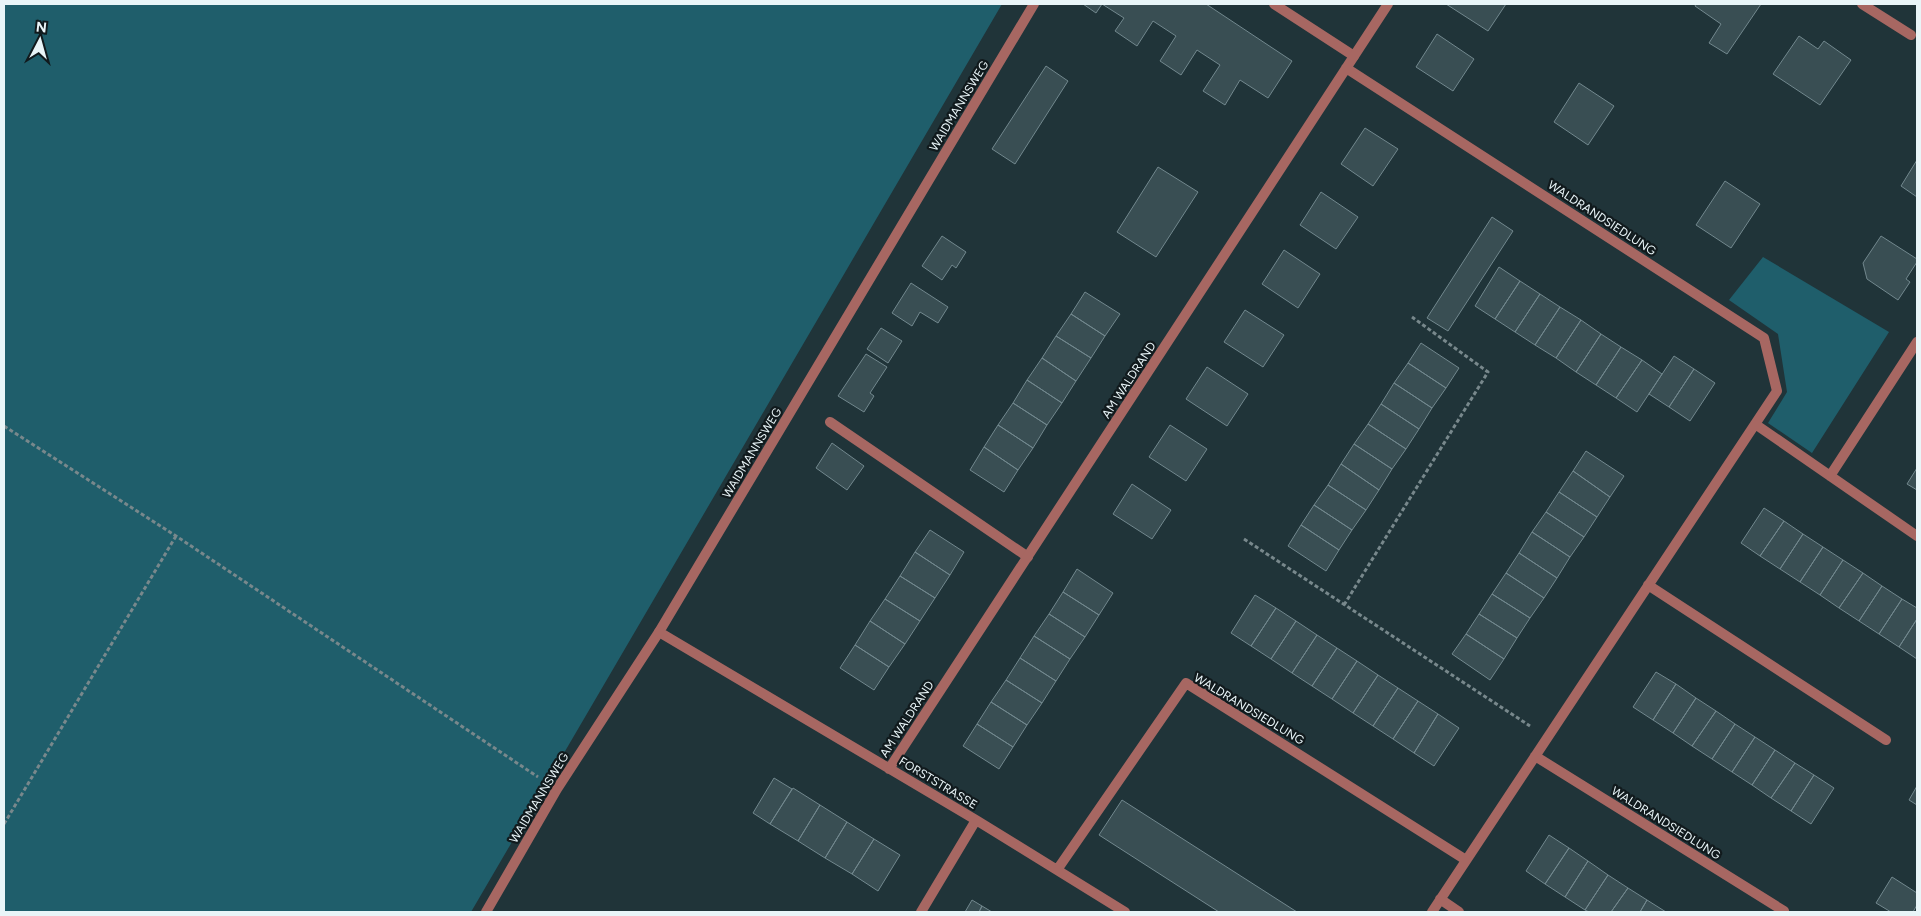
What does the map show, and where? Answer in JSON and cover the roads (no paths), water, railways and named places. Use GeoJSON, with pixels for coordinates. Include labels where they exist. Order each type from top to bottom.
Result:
{"type":"FeatureCollection","features":[{"type":"Feature","properties":{"kind":"street","name":"WAIDMANNSWEG"},"geometry":{"type":"LineString","coordinates":[[486,912],[557,789],[659,632],[1034,4]]}},
{"type":"Feature","properties":{"kind":"street"},"geometry":{"type":"LineString","coordinates":[[1274,4],[1354,56]]}},
{"type":"Feature","properties":{"kind":"street","name":"AM WALDRAND"},"geometry":{"type":"LineString","coordinates":[[889,769],[1388,4]]}},
{"type":"Feature","properties":{"kind":"street"},"geometry":{"type":"LineString","coordinates":[[1862,4],[1911,35]]}},
{"type":"Feature","properties":{"kind":"street","name":"WALDRANDSIEDLUNG"},"geometry":{"type":"LineString","coordinates":[[1346,68],[1764,338],[1777,391],[1432,912]]}},
{"type":"Feature","properties":{"kind":"street"},"geometry":{"type":"LineString","coordinates":[[1830,476],[1917,342]]}},
{"type":"Feature","properties":{"kind":"street"},"geometry":{"type":"LineString","coordinates":[[830,422],[1028,557]]}},
{"type":"Feature","properties":{"kind":"street"},"geometry":{"type":"LineString","coordinates":[[1755,424],[1917,536]]}},
{"type":"Feature","properties":{"kind":"street"},"geometry":{"type":"LineString","coordinates":[[1648,585],[1886,740]]}},
{"type":"Feature","properties":{"kind":"street","name":"FORSTSTRASSE"},"geometry":{"type":"LineString","coordinates":[[659,632],[976,820],[1125,912]]}},
{"type":"Feature","properties":{"kind":"street","name":"WALDRANDSIEDLUNG"},"geometry":{"type":"LineString","coordinates":[[1057,870],[1186,683],[1466,860]]}},
{"type":"Feature","properties":{"kind":"street","name":"WALDRANDSIEDLUNG"},"geometry":{"type":"LineString","coordinates":[[1535,756],[1784,910]]}},
{"type":"Feature","properties":{"kind":"street"},"geometry":{"type":"LineString","coordinates":[[921,912],[976,820]]}},
{"type":"Feature","properties":{"kind":"street"},"geometry":{"type":"LineString","coordinates":[[1440,899],[1459,912]]}}]}
